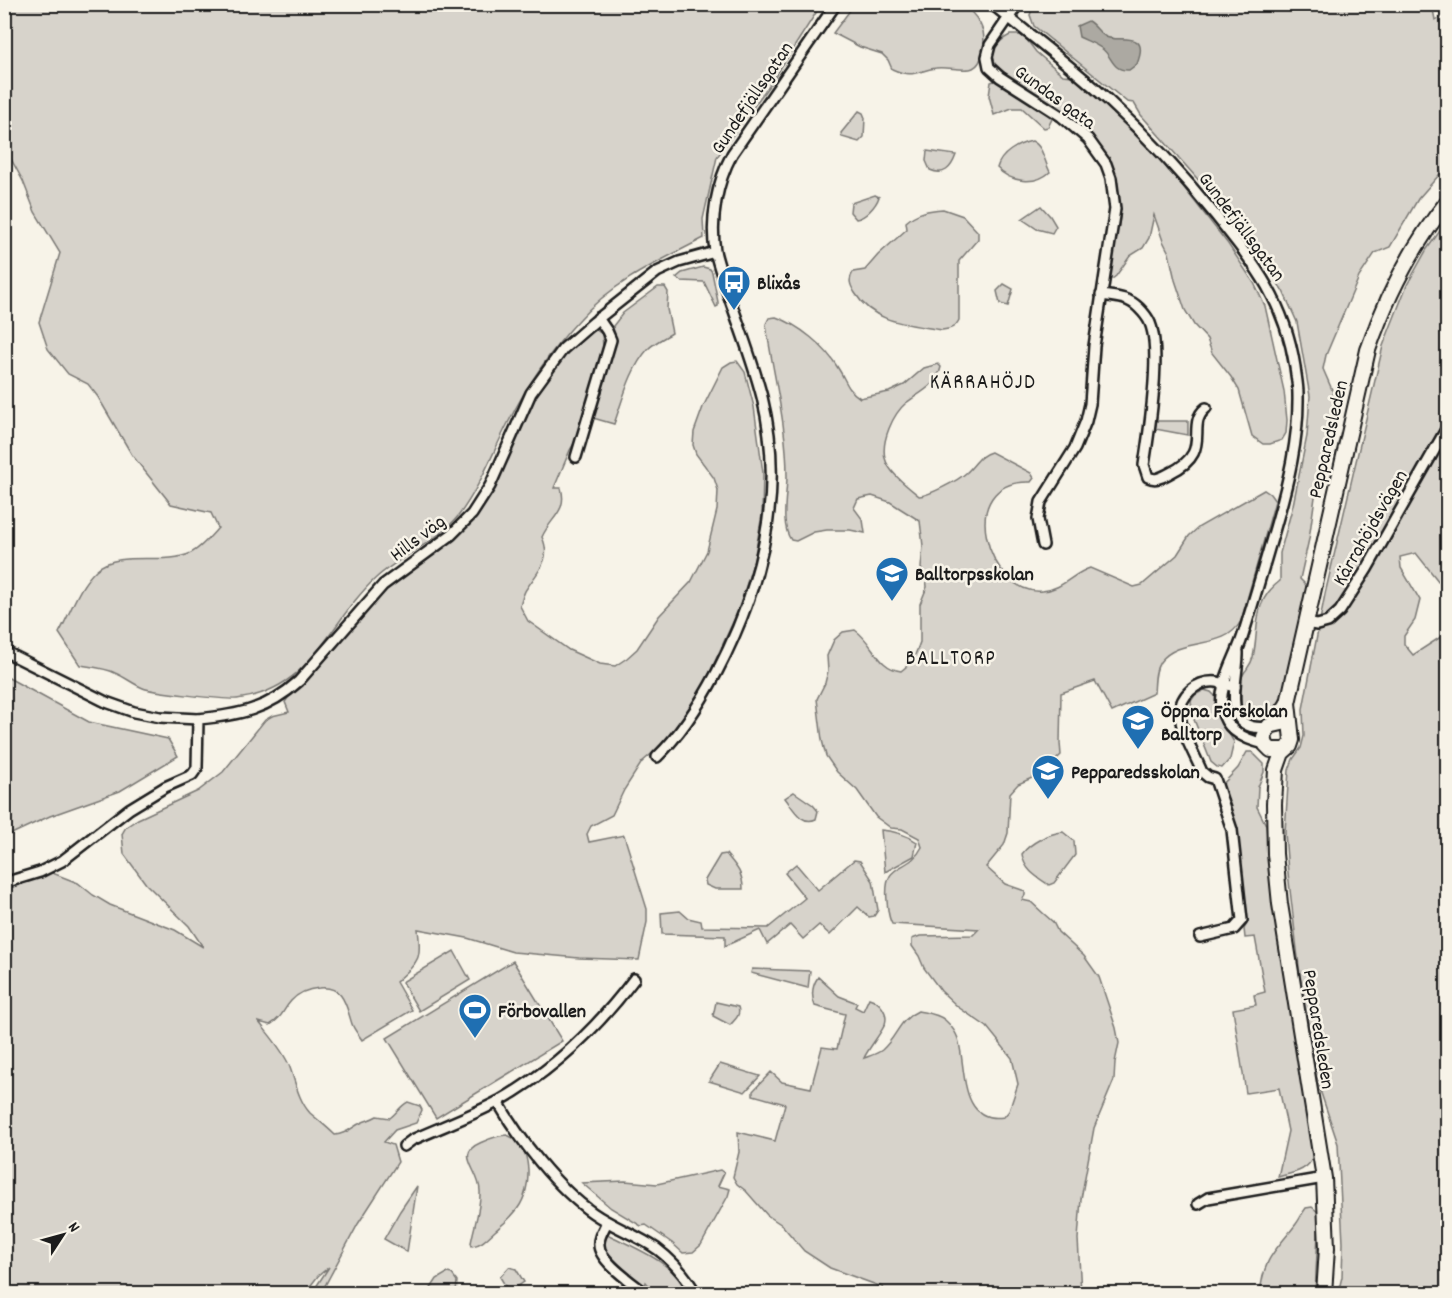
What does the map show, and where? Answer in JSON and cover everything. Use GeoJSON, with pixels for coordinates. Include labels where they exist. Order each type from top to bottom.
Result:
{"type":"FeatureCollection","features":[{"type":"Feature","properties":{"kind":"street","name":"Gundefjällsgatan"},"geometry":{"type":"LineString","coordinates":[[657,757],[681,731],[726,655],[753,586],[770,516],[772,472],[768,422],[753,365],[715,252],[715,212],[718,194],[726,165],[732,154],[836,4]]}},
{"type":"Feature","properties":{"kind":"street","name":"Gundefjällsgatan"},"geometry":{"type":"LineString","coordinates":[[992,4],[1107,98],[1186,179],[1253,262],[1269,288],[1287,328],[1298,391],[1294,456],[1287,490],[1238,652],[1224,684],[1221,699],[1222,711],[1230,726],[1250,740],[1267,746]]}},
{"type":"Feature","properties":{"kind":"street","name":"Gundas gata"},"geometry":{"type":"LineString","coordinates":[[1018,4],[990,45],[987,57],[990,68],[1076,127],[1098,151],[1111,178],[1115,209],[1094,346],[1090,404],[1075,448],[1041,502],[1038,519],[1043,544]]}},
{"type":"Feature","properties":{"kind":"street","name":"Pepparedsleden"},"geometry":{"type":"LineString","coordinates":[[1292,733],[1288,703],[1368,350],[1382,310],[1402,268],[1432,221],[1448,201]]}},
{"type":"Feature","properties":{"kind":"street"},"geometry":{"type":"LineString","coordinates":[[576,457],[610,340],[598,318],[657,273],[679,262],[715,252]]}},
{"type":"Feature","properties":{"kind":"street"},"geometry":{"type":"LineString","coordinates":[[1101,295],[1126,299],[1134,303],[1146,316],[1153,333],[1154,363],[1144,465],[1148,477],[1154,480],[1190,460],[1196,449],[1200,416],[1206,408]]}},
{"type":"Feature","properties":{"kind":"street","name":"Hills väg"},"geometry":{"type":"LineString","coordinates":[[4,651],[106,702],[134,712],[160,717],[198,719],[232,716],[253,710],[283,695],[317,662],[362,606],[383,585],[463,524],[490,486],[531,393],[563,349],[598,318]]}},
{"type":"Feature","properties":{"kind":"street","name":"Kärrahöjdsvägen"},"geometry":{"type":"LineString","coordinates":[[1305,623],[1317,625],[1328,622],[1340,611],[1367,569],[1448,426]]}},
{"type":"Feature","properties":{"kind":"street","name":"Gundefjällsgatan"},"geometry":{"type":"LineString","coordinates":[[1238,652],[1239,668],[1234,705],[1240,718],[1250,726],[1271,725]]}},
{"type":"Feature","properties":{"kind":"street"},"geometry":{"type":"LineString","coordinates":[[1200,937],[1234,929],[1242,920],[1229,817],[1215,778],[1208,777],[1202,772],[1182,723],[1180,711],[1185,697],[1196,686],[1210,682],[1235,687]]}},
{"type":"Feature","properties":{"kind":"street","name":"Pepparedsleden"},"geometry":{"type":"LineString","coordinates":[[1271,725],[1288,703]]}},
{"type":"Feature","properties":{"kind":"street"},"geometry":{"type":"LineString","coordinates":[[4,884],[40,872],[62,861],[129,809],[165,787],[192,775],[197,768],[198,719]]}},
{"type":"Feature","properties":{"kind":"street"},"geometry":{"type":"LineString","coordinates":[[1284,724],[1292,733],[1292,742],[1284,750],[1276,751],[1267,746],[1264,735],[1271,725],[1284,724]]}},
{"type":"Feature","properties":{"kind":"street","name":"Pepparedsleden"},"geometry":{"type":"LineString","coordinates":[[1267,746],[1276,770]]}},
{"type":"Feature","properties":{"kind":"street","name":"Pepparedsleden"},"geometry":{"type":"LineString","coordinates":[[1284,750],[1276,770],[1274,830],[1277,877],[1324,1178],[1328,1248],[1324,1293]]}},
{"type":"Feature","properties":{"kind":"street"},"geometry":{"type":"LineString","coordinates":[[404,1146],[412,1140],[498,1102],[563,1057],[634,979]]}},
{"type":"Feature","properties":{"kind":"street"},"geometry":{"type":"LineString","coordinates":[[498,1102],[512,1127],[582,1205],[607,1222],[657,1249],[681,1270],[696,1293]]}},
{"type":"Feature","properties":{"kind":"street"},"geometry":{"type":"LineString","coordinates":[[1198,1204],[1209,1198],[1324,1178]]}},
{"type":"Feature","properties":{"kind":"street"},"geometry":{"type":"LineString","coordinates":[[607,1222],[599,1242],[601,1253],[614,1268],[646,1293]]}},
{"type":"Feature","properties":{"kind":"shaded area"},"geometry":{"type":"Polygon","coordinates":[[[1034,4],[1432,4],[1435,20],[1447,15],[1447,166],[1418,199],[1390,247],[1375,253],[1359,277],[1326,355],[1323,369],[1333,392],[1335,408],[1318,476],[1309,539],[1300,579],[1307,586],[1280,711],[1268,722],[1253,723],[1247,720],[1243,715],[1239,693],[1241,679],[1253,657],[1261,607],[1271,589],[1280,581],[1280,553],[1293,505],[1307,436],[1310,396],[1297,322],[1283,291],[1240,227],[1141,115],[1134,103],[1127,102],[1034,26],[1030,15],[1034,4]]]}},
{"type":"Feature","properties":{"kind":"shaded area"},"geometry":{"type":"Polygon","coordinates":[[[4,5],[821,5],[773,80],[717,157],[703,219],[704,238],[638,273],[593,306],[559,343],[531,382],[473,493],[450,525],[376,578],[359,595],[302,668],[284,682],[263,693],[237,699],[149,690],[111,671],[80,665],[59,633],[80,592],[96,570],[117,560],[180,557],[202,545],[218,528],[211,513],[171,504],[132,455],[88,384],[68,374],[48,349],[39,322],[60,253],[35,212],[23,181],[5,148],[4,5]]]}},
{"type":"Feature","properties":{"kind":"shaded area"},"geometry":{"type":"Polygon","coordinates":[[[854,5],[964,5],[975,16],[983,31],[982,57],[977,65],[970,69],[940,68],[910,74],[899,72],[892,69],[882,54],[860,47],[833,33],[854,5]]]}},
{"type":"Feature","properties":{"kind":"shaded area"},"geometry":{"type":"Polygon","coordinates":[[[1088,21],[1106,37],[1137,42],[1140,46],[1140,53],[1137,64],[1129,70],[1123,70],[1115,66],[1101,48],[1079,37],[1077,26],[1088,21]]]}},
{"type":"Feature","properties":{"kind":"shaded area"},"geometry":{"type":"Polygon","coordinates":[[[1010,35],[1020,35],[1027,40],[1036,52],[1063,75],[1073,76],[1122,118],[1163,162],[1228,244],[1254,283],[1265,306],[1284,391],[1287,420],[1286,433],[1282,440],[1263,444],[1252,436],[1239,390],[1212,353],[1207,339],[1194,325],[1185,310],[1169,253],[1154,215],[1149,238],[1143,248],[1130,256],[1116,276],[1112,279],[1109,277],[1120,218],[1119,193],[1115,174],[1108,159],[1088,132],[994,64],[993,54],[996,46],[1010,35]]]}},
{"type":"Feature","properties":{"kind":"shaded area"},"geometry":{"type":"Polygon","coordinates":[[[998,81],[1048,114],[1052,119],[1048,127],[1044,128],[1022,108],[1012,108],[994,115],[989,96],[991,82],[998,81]]]}},
{"type":"Feature","properties":{"kind":"shaded area"},"geometry":{"type":"Polygon","coordinates":[[[859,111],[865,118],[864,137],[859,142],[842,137],[841,133],[859,111]]]}},
{"type":"Feature","properties":{"kind":"shaded area"},"geometry":{"type":"Polygon","coordinates":[[[1032,141],[1041,150],[1050,172],[1030,181],[1016,179],[1002,173],[997,168],[1002,158],[1011,150],[1032,141]]]}},
{"type":"Feature","properties":{"kind":"shaded area"},"geometry":{"type":"Polygon","coordinates":[[[927,151],[956,155],[946,170],[935,172],[930,170],[926,161],[927,151]]]}},
{"type":"Feature","properties":{"kind":"shaded area"},"geometry":{"type":"Polygon","coordinates":[[[875,195],[879,197],[873,208],[856,219],[850,212],[851,203],[875,195]]]}},
{"type":"Feature","properties":{"kind":"shaded area"},"geometry":{"type":"Polygon","coordinates":[[[1041,206],[1056,226],[1052,233],[1037,229],[1022,219],[1041,206]]]}},
{"type":"Feature","properties":{"kind":"shaded area"},"geometry":{"type":"Polygon","coordinates":[[[943,209],[963,216],[978,232],[978,239],[959,261],[959,320],[957,323],[952,328],[942,330],[893,321],[872,311],[852,287],[850,280],[853,272],[865,270],[907,229],[906,222],[914,216],[943,209]]]}},
{"type":"Feature","properties":{"kind":"shaded area"},"geometry":{"type":"Polygon","coordinates":[[[1447,221],[1447,584],[1439,582],[1416,553],[1400,557],[1401,568],[1420,600],[1415,620],[1404,636],[1404,644],[1413,655],[1447,633],[1447,1293],[1338,1293],[1342,1277],[1343,1243],[1338,1144],[1318,1084],[1300,975],[1285,832],[1289,770],[1301,748],[1304,736],[1303,709],[1325,594],[1383,346],[1407,285],[1427,249],[1447,221]]]}},
{"type":"Feature","properties":{"kind":"shaded area"},"geometry":{"type":"Polygon","coordinates":[[[703,267],[712,272],[718,302],[716,307],[704,282],[681,281],[676,278],[682,273],[703,267]]]}},
{"type":"Feature","properties":{"kind":"shaded area"},"geometry":{"type":"Polygon","coordinates":[[[1004,284],[1013,289],[1008,306],[1000,304],[997,291],[1004,284]]]}},
{"type":"Feature","properties":{"kind":"shaded area"},"geometry":{"type":"Polygon","coordinates":[[[658,287],[665,287],[668,292],[667,309],[672,333],[651,347],[636,366],[614,424],[593,418],[615,344],[613,326],[623,313],[658,287]]]}},
{"type":"Feature","properties":{"kind":"shaded area"},"geometry":{"type":"Polygon","coordinates":[[[776,317],[794,325],[819,344],[833,360],[849,388],[860,398],[889,392],[904,385],[924,368],[938,364],[941,367],[932,384],[906,403],[893,421],[886,436],[885,458],[890,469],[919,496],[936,491],[957,480],[980,458],[991,452],[1031,473],[1034,478],[1031,482],[1007,486],[992,498],[986,516],[987,537],[994,558],[1006,576],[1023,588],[1042,591],[1056,588],[1090,568],[1134,587],[1142,585],[1177,555],[1189,536],[1199,527],[1264,490],[1275,501],[1241,621],[1233,631],[1224,637],[1190,645],[1169,654],[1160,662],[1157,669],[1154,693],[1112,712],[1095,681],[1061,693],[1061,755],[1041,774],[1018,784],[1010,793],[1008,833],[1004,845],[986,867],[1005,884],[1025,891],[1022,900],[1031,902],[1084,956],[1099,977],[1116,1028],[1119,1043],[1114,1080],[1094,1128],[1081,1199],[1078,1239],[1081,1293],[887,1293],[882,1287],[830,1268],[804,1251],[782,1225],[767,1215],[733,1177],[739,1152],[738,1132],[775,1141],[785,1104],[753,1095],[753,1091],[771,1072],[782,1082],[811,1088],[822,1047],[837,1049],[845,1014],[815,1006],[813,991],[818,977],[839,996],[857,1003],[855,1007],[863,1011],[869,998],[880,1004],[884,1011],[885,1024],[864,1058],[882,1050],[906,1019],[918,1011],[942,1018],[954,1030],[968,1093],[972,1104],[979,1112],[990,1117],[1004,1117],[1009,1111],[1018,1084],[1012,1058],[987,1027],[958,1007],[941,991],[924,968],[912,946],[912,939],[920,936],[973,935],[979,929],[892,924],[887,901],[889,878],[893,872],[916,856],[922,847],[919,838],[902,829],[891,828],[876,817],[857,790],[837,772],[826,756],[817,699],[825,683],[828,671],[827,656],[834,640],[843,632],[855,630],[867,641],[881,660],[893,669],[901,671],[912,662],[920,642],[920,604],[927,587],[926,577],[921,568],[923,546],[920,521],[890,502],[872,496],[858,499],[854,508],[863,520],[865,533],[850,530],[827,530],[814,532],[796,541],[791,540],[785,518],[787,476],[785,437],[766,324],[769,318],[776,317]]]}},
{"type":"Feature","properties":{"kind":"shaded area"},"geometry":{"type":"Polygon","coordinates":[[[596,330],[602,334],[603,347],[575,442],[554,488],[561,488],[562,503],[558,514],[542,537],[546,552],[545,558],[540,570],[524,592],[520,606],[528,621],[569,650],[600,664],[615,666],[637,649],[659,616],[691,582],[707,551],[717,510],[718,490],[714,478],[696,454],[693,445],[694,432],[703,407],[723,367],[731,362],[737,361],[745,372],[754,407],[763,473],[762,515],[754,560],[739,609],[699,696],[677,732],[642,762],[624,790],[612,815],[591,826],[587,834],[589,842],[624,835],[647,909],[647,922],[639,960],[579,958],[513,952],[467,938],[418,929],[419,954],[417,959],[396,982],[412,1010],[362,1040],[353,1026],[343,998],[339,993],[327,988],[311,989],[297,996],[270,1025],[259,1022],[286,1059],[306,1108],[335,1135],[344,1133],[377,1116],[390,1118],[408,1102],[420,1106],[422,1110],[416,1123],[395,1130],[384,1142],[393,1145],[398,1162],[358,1224],[321,1293],[312,1293],[329,1267],[318,1276],[305,1293],[5,1293],[4,887],[50,872],[78,883],[110,905],[175,930],[203,947],[189,926],[146,884],[124,854],[122,834],[126,827],[198,791],[223,772],[265,720],[289,712],[285,702],[288,698],[337,647],[389,587],[441,550],[478,515],[495,487],[539,389],[579,339],[596,330]]]}},
{"type":"Feature","properties":{"kind":"shaded area"},"geometry":{"type":"Polygon","coordinates":[[[1156,421],[1188,421],[1188,435],[1155,429],[1156,421]]]}},
{"type":"Feature","properties":{"kind":"shaded area"},"geometry":{"type":"Polygon","coordinates":[[[5,676],[89,722],[168,739],[178,756],[120,791],[50,816],[5,837],[5,676]]]}},
{"type":"Feature","properties":{"kind":"shaded area"},"geometry":{"type":"Polygon","coordinates":[[[1204,690],[1211,692],[1217,698],[1221,721],[1234,742],[1230,759],[1222,768],[1211,762],[1193,717],[1191,701],[1195,695],[1204,690]]]}},
{"type":"Feature","properties":{"kind":"shaded area"},"geometry":{"type":"Polygon","coordinates":[[[1247,752],[1252,752],[1264,764],[1264,772],[1258,787],[1257,807],[1266,825],[1273,907],[1313,1156],[1304,1168],[1278,1177],[1288,1131],[1279,1088],[1246,1093],[1233,1009],[1256,1005],[1254,995],[1265,992],[1255,937],[1245,938],[1244,929],[1248,922],[1238,840],[1233,815],[1221,786],[1238,768],[1247,752]]]}},
{"type":"Feature","properties":{"kind":"shaded area"},"geometry":{"type":"Polygon","coordinates":[[[794,792],[818,811],[816,819],[806,820],[794,811],[785,798],[794,792]]]}},
{"type":"Feature","properties":{"kind":"shaded area"},"geometry":{"type":"Polygon","coordinates":[[[881,830],[900,833],[917,842],[914,856],[885,872],[881,830]]]}},
{"type":"Feature","properties":{"kind":"shaded area"},"geometry":{"type":"Polygon","coordinates":[[[1063,832],[1074,841],[1075,855],[1054,883],[1049,885],[1028,869],[1022,854],[1040,839],[1063,832]]]}},
{"type":"Feature","properties":{"kind":"shaded area"},"geometry":{"type":"Polygon","coordinates":[[[726,854],[740,874],[743,889],[715,889],[706,885],[705,880],[720,855],[726,854]]]}},
{"type":"Feature","properties":{"kind":"shaded area"},"geometry":{"type":"Polygon","coordinates":[[[854,860],[860,861],[873,881],[878,910],[874,916],[869,917],[858,907],[830,935],[819,925],[803,939],[790,925],[767,944],[760,930],[725,946],[725,936],[662,934],[661,913],[680,911],[688,918],[701,921],[702,927],[768,928],[805,898],[785,873],[796,864],[818,890],[854,860]]]}},
{"type":"Feature","properties":{"kind":"shaded area"},"geometry":{"type":"Polygon","coordinates":[[[454,951],[470,980],[419,1011],[402,982],[454,951]]]}},
{"type":"Feature","properties":{"kind":"shaded area","name":"Förbovallen"},"geometry":{"type":"Polygon","coordinates":[[[513,961],[562,1041],[436,1118],[387,1038],[513,961]]]}},
{"type":"Feature","properties":{"kind":"shaded area"},"geometry":{"type":"Polygon","coordinates":[[[752,969],[810,971],[808,988],[751,973],[752,969]]]}},
{"type":"Feature","properties":{"kind":"shaded area"},"geometry":{"type":"Polygon","coordinates":[[[716,1002],[738,1007],[738,1015],[730,1025],[713,1016],[716,1002]]]}},
{"type":"Feature","properties":{"kind":"shaded area"},"geometry":{"type":"Polygon","coordinates":[[[720,1064],[760,1076],[745,1092],[709,1081],[720,1064]]]}},
{"type":"Feature","properties":{"kind":"shaded area"},"geometry":{"type":"Polygon","coordinates":[[[507,1135],[516,1140],[526,1157],[528,1179],[523,1200],[510,1217],[485,1240],[472,1246],[480,1191],[470,1164],[469,1152],[480,1143],[496,1136],[507,1135]]]}},
{"type":"Feature","properties":{"kind":"shaded area"},"geometry":{"type":"Polygon","coordinates":[[[720,1170],[724,1173],[718,1186],[730,1189],[728,1196],[701,1245],[693,1252],[683,1253],[646,1225],[641,1226],[611,1208],[582,1183],[625,1181],[657,1184],[720,1170]]]}},
{"type":"Feature","properties":{"kind":"shaded area"},"geometry":{"type":"Polygon","coordinates":[[[417,1186],[407,1252],[384,1239],[417,1186]]]}},
{"type":"Feature","properties":{"kind":"shaded area"},"geometry":{"type":"Polygon","coordinates":[[[1312,1207],[1319,1213],[1315,1293],[1260,1294],[1264,1271],[1272,1255],[1306,1208],[1312,1207]]]}},
{"type":"Feature","properties":{"kind":"shaded area"},"geometry":{"type":"Polygon","coordinates":[[[609,1235],[664,1265],[674,1273],[689,1293],[655,1293],[646,1282],[645,1285],[642,1284],[629,1275],[607,1255],[604,1241],[609,1235]]]}},
{"type":"Feature","properties":{"kind":"shaded area"},"geometry":{"type":"Polygon","coordinates":[[[509,1267],[516,1269],[524,1282],[509,1292],[500,1277],[509,1267]]]}},
{"type":"Feature","properties":{"kind":"shaded area"},"geometry":{"type":"Polygon","coordinates":[[[447,1273],[452,1274],[457,1281],[456,1293],[428,1293],[437,1279],[447,1273]]]}},
{"type":"Feature","properties":{"kind":"place","name":"Blixås"},"geometry":{"type":"Point","coordinates":[734,311]}},
{"type":"Feature","properties":{"kind":"place","name":"Balltorpsskolan"},"geometry":{"type":"Point","coordinates":[892,602]}},
{"type":"Feature","properties":{"kind":"place","name":"Öppna Förskolan Balltorp"},"geometry":{"type":"Point","coordinates":[1138,750]}},
{"type":"Feature","properties":{"kind":"place","name":"Pepparedsskolan"},"geometry":{"type":"Point","coordinates":[1048,800]}},
{"type":"Feature","properties":{"kind":"place","name":"Förbovallen"},"geometry":{"type":"Point","coordinates":[475,1039]}},
{"type":"Feature","properties":{"kind":"district","name":"KÄRRAHÖJD"},"geometry":{"type":"Point","coordinates":[983,381]}},
{"type":"Feature","properties":{"kind":"district","name":"BALLTORP"},"geometry":{"type":"Point","coordinates":[951,657]}}]}
